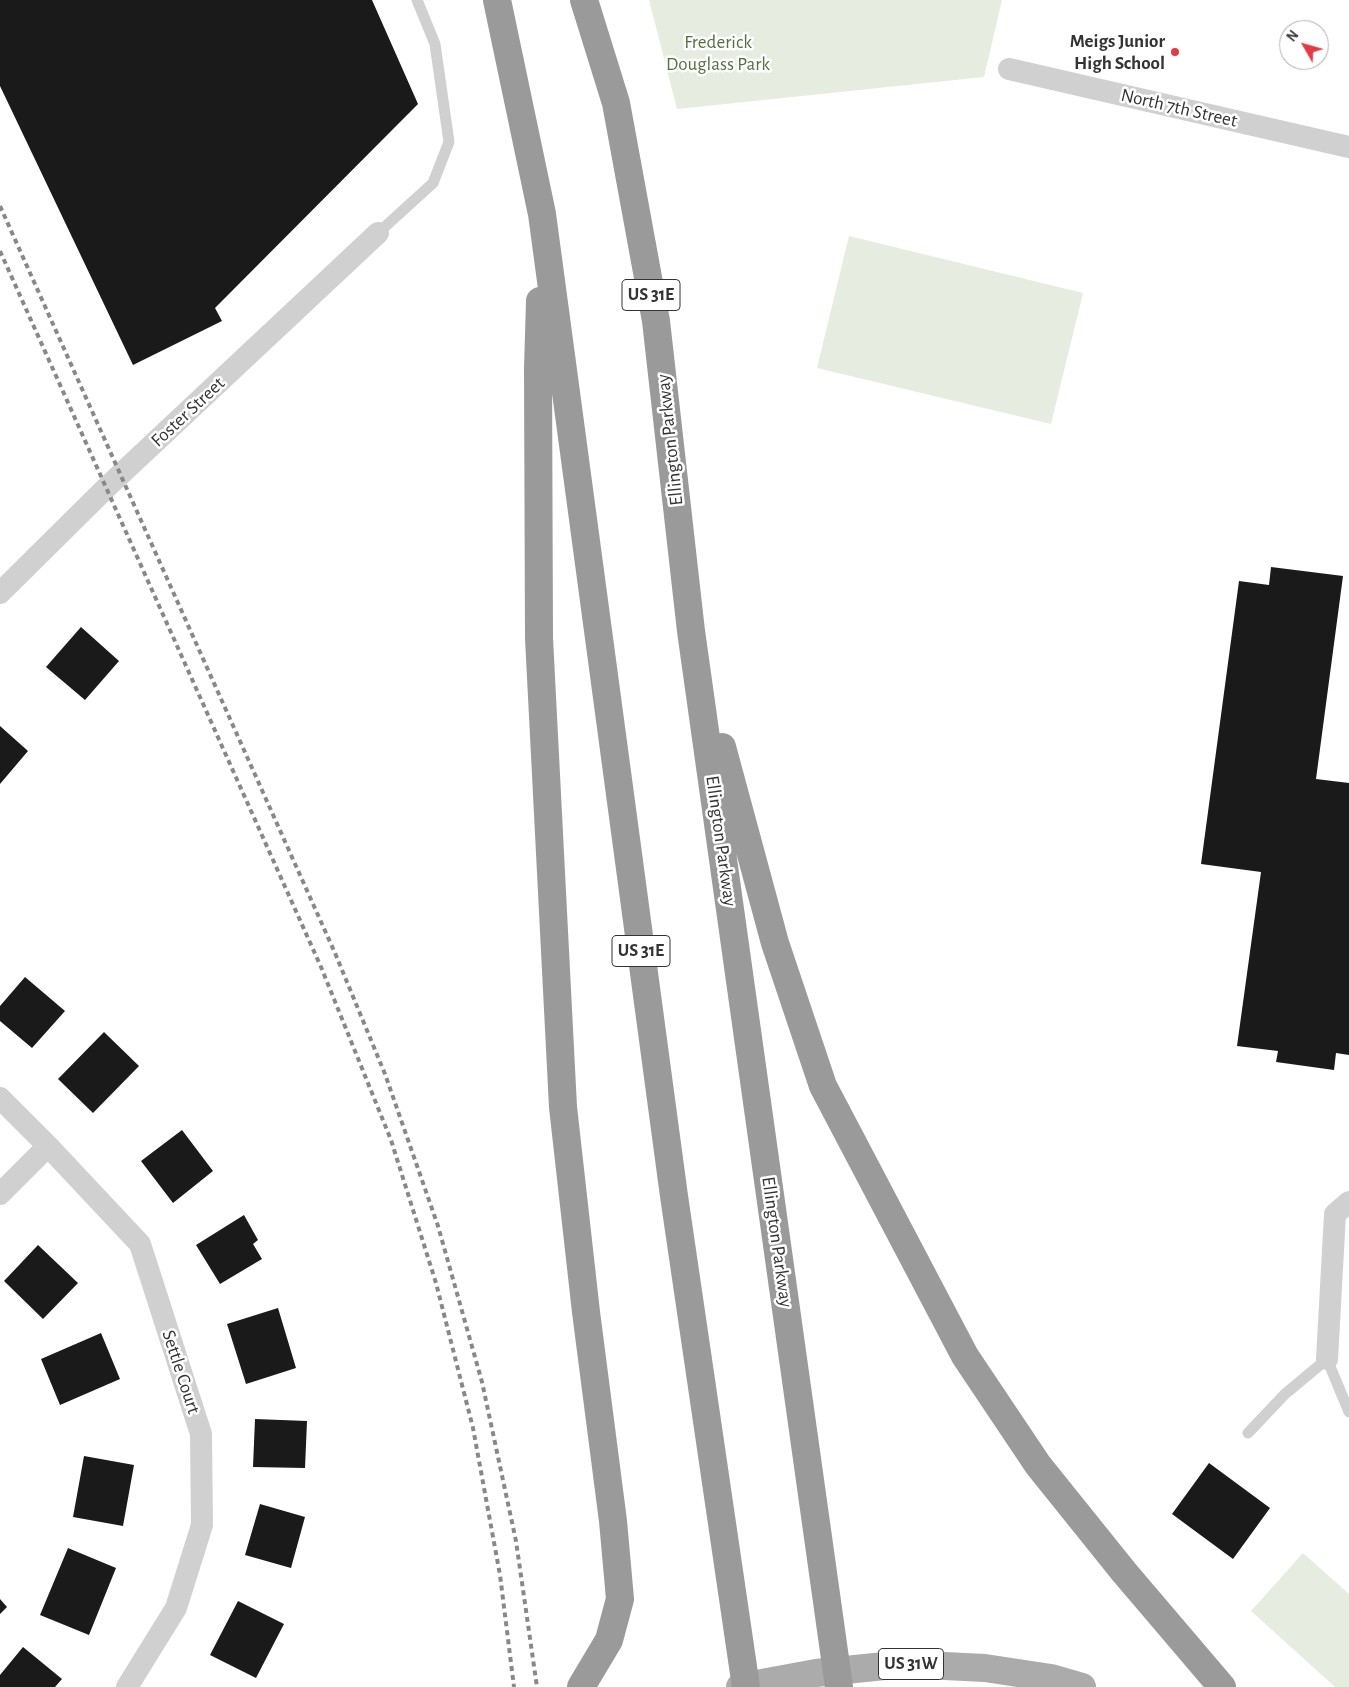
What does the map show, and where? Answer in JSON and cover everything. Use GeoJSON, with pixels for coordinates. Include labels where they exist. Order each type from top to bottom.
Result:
{"type":"FeatureCollection","features":[{"type":"Feature","properties":{"kind":"highway","name":"US 31E"},"geometry":{"type":"LineString","coordinates":[[497,0],[542,214],[674,1196],[746,1687]]}},
{"type":"Feature","properties":{"kind":"highway","name":"Ellington Parkway"},"geometry":{"type":"LineString","coordinates":[[584,0],[616,104],[656,321],[691,631],[839,1687]]}},
{"type":"Feature","properties":{"kind":"highway"},"geometry":{"type":"LineString","coordinates":[[542,214],[538,369],[539,638],[563,1107],[586,1312],[613,1521],[620,1599],[609,1640],[581,1687]]}},
{"type":"Feature","properties":{"kind":"highway"},"geometry":{"type":"LineString","coordinates":[[691,631],[775,943],[823,1086],[965,1356],[1038,1465],[1124,1572],[1222,1687]]}},
{"type":"Feature","properties":{"kind":"main road","name":"US 31W"},"geometry":{"type":"LineString","coordinates":[[740,1687],[816,1673],[904,1664],[985,1668],[1051,1678],[1082,1687]]}},
{"type":"Feature","properties":{"kind":"street","name":"North 7th Street"},"geometry":{"type":"LineString","coordinates":[[1009,69],[1349,147]]}},
{"type":"Feature","properties":{"kind":"street","name":"Foster Street"},"geometry":{"type":"LineString","coordinates":[[0,593],[106,488],[378,233]]}},
{"type":"Feature","properties":{"kind":"street","name":"Settle Court"},"geometry":{"type":"LineString","coordinates":[[0,1098],[140,1244],[201,1434],[202,1525],[176,1608],[127,1687]]}},
{"type":"Feature","properties":{"kind":"street"},"geometry":{"type":"LineString","coordinates":[[0,1194],[48,1146]]}},
{"type":"Feature","properties":{"kind":"street"},"geometry":{"type":"LineString","coordinates":[[1327,1359],[1335,1214],[1349,1202]]}},
{"type":"Feature","properties":{"kind":"lane"},"geometry":{"type":"LineString","coordinates":[[378,233],[433,183],[449,142],[435,44],[416,0]]}},
{"type":"Feature","properties":{"kind":"lane"},"geometry":{"type":"LineString","coordinates":[[1248,1433],[1285,1394],[1327,1359],[1349,1412]]}},
{"type":"Feature","properties":{"kind":"green space","name":"Frederick Douglass Park"},"geometry":{"type":"Polygon","coordinates":[[[649,0],[1002,0],[984,77],[677,109],[649,0]]]}},
{"type":"Feature","properties":{"kind":"green space"},"geometry":{"type":"Polygon","coordinates":[[[849,236],[1083,293],[1051,424],[817,368],[849,236]]]}},
{"type":"Feature","properties":{"kind":"green space"},"geometry":{"type":"Polygon","coordinates":[[[1303,1553],[1349,1594],[1349,1687],[1335,1687],[1251,1611],[1303,1553]]]}},
{"type":"Feature","properties":{"kind":"building"},"geometry":{"type":"Polygon","coordinates":[[[0,0],[372,0],[418,104],[215,308],[222,321],[133,365],[0,86],[0,0]]]}},
{"type":"Feature","properties":{"kind":"building"},"geometry":{"type":"Polygon","coordinates":[[[1271,567],[1343,576],[1316,779],[1349,783],[1349,1055],[1336,1053],[1334,1070],[1276,1062],[1278,1051],[1237,1046],[1261,872],[1201,864],[1239,581],[1269,585],[1271,567]]]}},
{"type":"Feature","properties":{"kind":"building"},"geometry":{"type":"Polygon","coordinates":[[[81,627],[119,661],[85,700],[46,667],[81,627]]]}},
{"type":"Feature","properties":{"kind":"building"},"geometry":{"type":"Polygon","coordinates":[[[0,726],[28,751],[0,784],[0,726]]]}},
{"type":"Feature","properties":{"kind":"building"},"geometry":{"type":"Polygon","coordinates":[[[25,977],[65,1011],[32,1048],[0,1021],[0,1006],[25,977]]]}},
{"type":"Feature","properties":{"kind":"building"},"geometry":{"type":"Polygon","coordinates":[[[104,1032],[139,1066],[93,1113],[58,1079],[104,1032]]]}},
{"type":"Feature","properties":{"kind":"building"},"geometry":{"type":"Polygon","coordinates":[[[182,1130],[213,1171],[173,1203],[141,1161],[182,1130]]]}},
{"type":"Feature","properties":{"kind":"building"},"geometry":{"type":"Polygon","coordinates":[[[244,1215],[258,1240],[253,1244],[262,1259],[220,1284],[196,1245],[244,1215]]]}},
{"type":"Feature","properties":{"kind":"building"},"geometry":{"type":"Polygon","coordinates":[[[38,1245],[78,1283],[43,1319],[4,1281],[38,1245]]]}},
{"type":"Feature","properties":{"kind":"building"},"geometry":{"type":"Polygon","coordinates":[[[278,1308],[296,1368],[246,1384],[227,1324],[278,1308]]]}},
{"type":"Feature","properties":{"kind":"building"},"geometry":{"type":"Polygon","coordinates":[[[101,1333],[120,1379],[60,1405],[41,1359],[101,1333]]]}},
{"type":"Feature","properties":{"kind":"building"},"geometry":{"type":"Polygon","coordinates":[[[255,1419],[307,1421],[305,1468],[253,1467],[255,1419]]]}},
{"type":"Feature","properties":{"kind":"building"},"geometry":{"type":"Polygon","coordinates":[[[84,1456],[134,1465],[123,1526],[73,1517],[84,1456]]]}},
{"type":"Feature","properties":{"kind":"building"},"geometry":{"type":"Polygon","coordinates":[[[1209,1463],[1270,1508],[1233,1559],[1172,1514],[1209,1463]]]}},
{"type":"Feature","properties":{"kind":"building"},"geometry":{"type":"Polygon","coordinates":[[[260,1504],[305,1517],[291,1568],[245,1555],[260,1504]]]}},
{"type":"Feature","properties":{"kind":"building"},"geometry":{"type":"Polygon","coordinates":[[[68,1548],[116,1568],[89,1635],[40,1615],[68,1548]]]}},
{"type":"Feature","properties":{"kind":"building"},"geometry":{"type":"Polygon","coordinates":[[[0,1599],[7,1607],[0,1614],[0,1599]]]}},
{"type":"Feature","properties":{"kind":"building"},"geometry":{"type":"Polygon","coordinates":[[[238,1601],[284,1624],[256,1678],[210,1655],[238,1601]]]}},
{"type":"Feature","properties":{"kind":"building"},"geometry":{"type":"Polygon","coordinates":[[[23,1647],[62,1679],[55,1687],[0,1687],[0,1675],[23,1647]]]}},
{"type":"Feature","properties":{"kind":"railway"},"geometry":{"type":"LineString","coordinates":[[0,206],[335,953],[385,1074],[438,1226],[482,1382],[516,1541],[537,1687]]}},
{"type":"Feature","properties":{"kind":"railway"},"geometry":{"type":"LineString","coordinates":[[0,251],[321,967],[391,1140],[436,1283],[473,1428],[500,1575],[514,1687]]}},
{"type":"Feature","properties":{"kind":"place","name":"Meigs Junior High School"},"geometry":{"type":"Point","coordinates":[1175,52]}}]}
